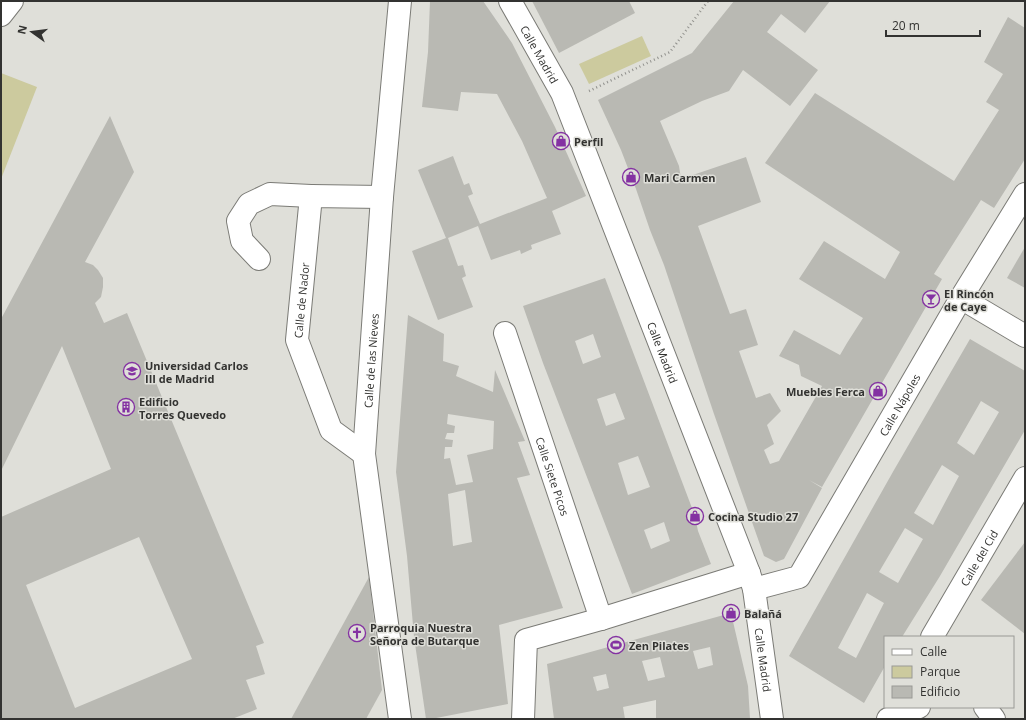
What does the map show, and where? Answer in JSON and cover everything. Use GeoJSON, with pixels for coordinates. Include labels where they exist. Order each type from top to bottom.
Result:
{"type":"FeatureCollection","features":[{"type":"Feature","properties":{"kind":"street"},"geometry":{"type":"LineString","coordinates":[[1,15],[12,1]]}},
{"type":"Feature","properties":{"kind":"street","name":"Calle de las Nieves"},"geometry":{"type":"LineString","coordinates":[[400,1],[382,196],[364,454],[400,719]]}},
{"type":"Feature","properties":{"kind":"street","name":"Calle Madrid"},"geometry":{"type":"LineString","coordinates":[[510,1],[562,93],[751,581],[772,719]]}},
{"type":"Feature","properties":{"kind":"street"},"geometry":{"type":"LineString","coordinates":[[259,259],[242,241],[240,234],[238,221],[249,204],[270,194],[311,196],[382,196]]}},
{"type":"Feature","properties":{"kind":"street","name":"Calle Nápoles"},"geometry":{"type":"LineString","coordinates":[[751,581],[799,577],[961,298],[1025,194]]}},
{"type":"Feature","properties":{"kind":"street","name":"Calle de Nador"},"geometry":{"type":"LineString","coordinates":[[311,196],[297,340],[331,430],[364,454]]}},
{"type":"Feature","properties":{"kind":"street"},"geometry":{"type":"LineString","coordinates":[[961,298],[1025,336]]}},
{"type":"Feature","properties":{"kind":"street","name":"Calle Siete Picos"},"geometry":{"type":"LineString","coordinates":[[505,334],[600,619]]}},
{"type":"Feature","properties":{"kind":"street","name":"Calle del Cid"},"geometry":{"type":"LineString","coordinates":[[933,636],[1025,478]]}},
{"type":"Feature","properties":{"kind":"street"},"geometry":{"type":"LineString","coordinates":[[523,719],[526,640],[600,619],[751,581]]}},
{"type":"Feature","properties":{"kind":"street"},"geometry":{"type":"LineString","coordinates":[[884,719],[890,708]]}},
{"type":"Feature","properties":{"kind":"street"},"geometry":{"type":"LineString","coordinates":[[888,719],[916,708]]}},
{"type":"Feature","properties":{"kind":"street"},"geometry":{"type":"LineString","coordinates":[[986,708],[994,719]]}},
{"type":"Feature","properties":{"kind":"path"},"geometry":{"type":"LineString","coordinates":[[586,92],[670,52],[708,1]]}},
{"type":"Feature","properties":{"kind":"green space"},"geometry":{"type":"Polygon","coordinates":[[[642,36],[651,56],[589,84],[579,64],[642,36]]]}},
{"type":"Feature","properties":{"kind":"green space"},"geometry":{"type":"Polygon","coordinates":[[[1,73],[37,87],[1,179],[1,73]]]}},
{"type":"Feature","properties":{"kind":"building"},"geometry":{"type":"Polygon","coordinates":[[[430,1],[483,1],[512,43],[555,127],[586,196],[552,211],[561,234],[531,245],[532,249],[521,254],[520,250],[491,260],[478,226],[448,238],[458,266],[463,265],[466,276],[462,278],[473,307],[438,320],[412,251],[446,238],[418,170],[453,156],[464,185],[469,183],[473,194],[468,196],[480,224],[547,198],[522,141],[497,94],[461,92],[458,111],[422,107],[428,52],[430,1]]]}},
{"type":"Feature","properties":{"kind":"building"},"geometry":{"type":"Polygon","coordinates":[[[532,1],[629,1],[635,13],[559,53],[532,1]]]}},
{"type":"Feature","properties":{"kind":"building"},"geometry":{"type":"Polygon","coordinates":[[[734,1],[830,1],[805,33],[781,14],[767,32],[818,70],[790,106],[743,70],[729,91],[702,101],[660,121],[679,166],[681,179],[746,157],[761,202],[698,226],[730,314],[746,309],[758,345],[739,351],[756,398],[770,393],[781,411],[767,425],[774,444],[764,450],[770,464],[779,461],[822,386],[801,376],[799,365],[779,356],[794,330],[840,355],[863,318],[799,279],[824,241],[885,279],[900,252],[765,163],[815,93],[954,181],[999,110],[986,102],[1003,74],[984,62],[1008,17],[1025,28],[1025,159],[994,208],[981,200],[934,274],[942,279],[822,487],[809,480],[822,488],[784,559],[776,562],[764,556],[664,265],[621,150],[598,100],[692,53],[734,1]]]}},
{"type":"Feature","properties":{"kind":"building","name":"Edificio Torres Quevedo"},"geometry":{"type":"Polygon","coordinates":[[[110,116],[134,172],[85,262],[93,265],[103,278],[101,297],[95,303],[104,323],[127,313],[264,643],[256,646],[265,674],[246,680],[257,709],[232,719],[1,719],[1,517],[111,469],[62,346],[1,471],[1,319],[110,116]],[[139,537],[26,585],[75,708],[192,659],[139,537]]]}},
{"type":"Feature","properties":{"kind":"building"},"geometry":{"type":"Polygon","coordinates":[[[1025,247],[1025,288],[1007,278],[1025,247]]]}},
{"type":"Feature","properties":{"kind":"building"},"geometry":{"type":"Polygon","coordinates":[[[605,278],[695,516],[698,531],[711,564],[632,594],[543,363],[523,306],[605,278]],[[593,334],[575,341],[583,364],[601,357],[593,334]],[[615,393],[597,399],[606,426],[625,419],[615,393]],[[638,456],[618,463],[628,495],[650,487],[638,456]],[[664,522],[644,530],[651,549],[670,541],[664,522]]]}},
{"type":"Feature","properties":{"kind":"building"},"geometry":{"type":"Polygon","coordinates":[[[408,315],[444,334],[443,361],[459,366],[456,376],[493,392],[495,370],[525,441],[518,442],[530,475],[517,478],[563,608],[499,625],[508,704],[426,719],[414,637],[407,556],[396,472],[408,315]],[[448,414],[447,424],[455,426],[454,433],[447,433],[445,439],[453,440],[452,447],[445,447],[444,459],[450,458],[456,485],[473,482],[467,455],[493,449],[494,421],[448,414]],[[465,490],[448,494],[453,546],[472,542],[465,490]]]}},
{"type":"Feature","properties":{"kind":"building"},"geometry":{"type":"Polygon","coordinates":[[[970,339],[1025,371],[1025,430],[940,576],[903,636],[884,636],[884,668],[864,703],[789,656],[970,339]],[[981,401],[957,443],[974,455],[999,412],[981,401]],[[942,465],[914,513],[933,525],[959,476],[942,465]],[[905,528],[879,572],[898,583],[923,539],[905,528]],[[867,593],[838,648],[856,658],[884,603],[867,593]]]}},
{"type":"Feature","properties":{"kind":"building"},"geometry":{"type":"Polygon","coordinates":[[[1025,542],[1025,634],[981,600],[1025,542]]]}},
{"type":"Feature","properties":{"kind":"building","name":"Parroquia Nuestra Señora de Butarque"},"geometry":{"type":"Polygon","coordinates":[[[369,577],[382,690],[366,719],[291,719],[369,577]]]}},
{"type":"Feature","properties":{"kind":"building"},"geometry":{"type":"Polygon","coordinates":[[[731,613],[748,686],[750,719],[656,719],[656,700],[623,707],[625,719],[554,719],[547,664],[731,613]],[[710,647],[693,651],[698,669],[713,665],[710,647]],[[660,657],[642,661],[648,681],[665,677],[660,657]],[[606,674],[593,677],[597,691],[609,688],[606,674]]]}},
{"type":"Feature","properties":{"kind":"place","name":"Perfil"},"geometry":{"type":"Point","coordinates":[561,141]}},
{"type":"Feature","properties":{"kind":"place","name":"Mari Carmen"},"geometry":{"type":"Point","coordinates":[631,177]}},
{"type":"Feature","properties":{"kind":"place","name":"El Rincón de Caye"},"geometry":{"type":"Point","coordinates":[931,299]}},
{"type":"Feature","properties":{"kind":"place","name":"Universidad Carlos III de Madrid"},"geometry":{"type":"Point","coordinates":[132,371]}},
{"type":"Feature","properties":{"kind":"place","name":"Muebles Ferca"},"geometry":{"type":"Point","coordinates":[878,391]}},
{"type":"Feature","properties":{"kind":"place","name":"Edificio Torres Quevedo"},"geometry":{"type":"Point","coordinates":[126,407]}},
{"type":"Feature","properties":{"kind":"place","name":"Cocina Studio 27"},"geometry":{"type":"Point","coordinates":[695,516]}},
{"type":"Feature","properties":{"kind":"place","name":"Balañá"},"geometry":{"type":"Point","coordinates":[731,613]}},
{"type":"Feature","properties":{"kind":"place","name":"Parroquia Nuestra Señora de Butarque"},"geometry":{"type":"Point","coordinates":[357,633]}},
{"type":"Feature","properties":{"kind":"place","name":"Zen Pilates"},"geometry":{"type":"Point","coordinates":[616,645]}}]}
